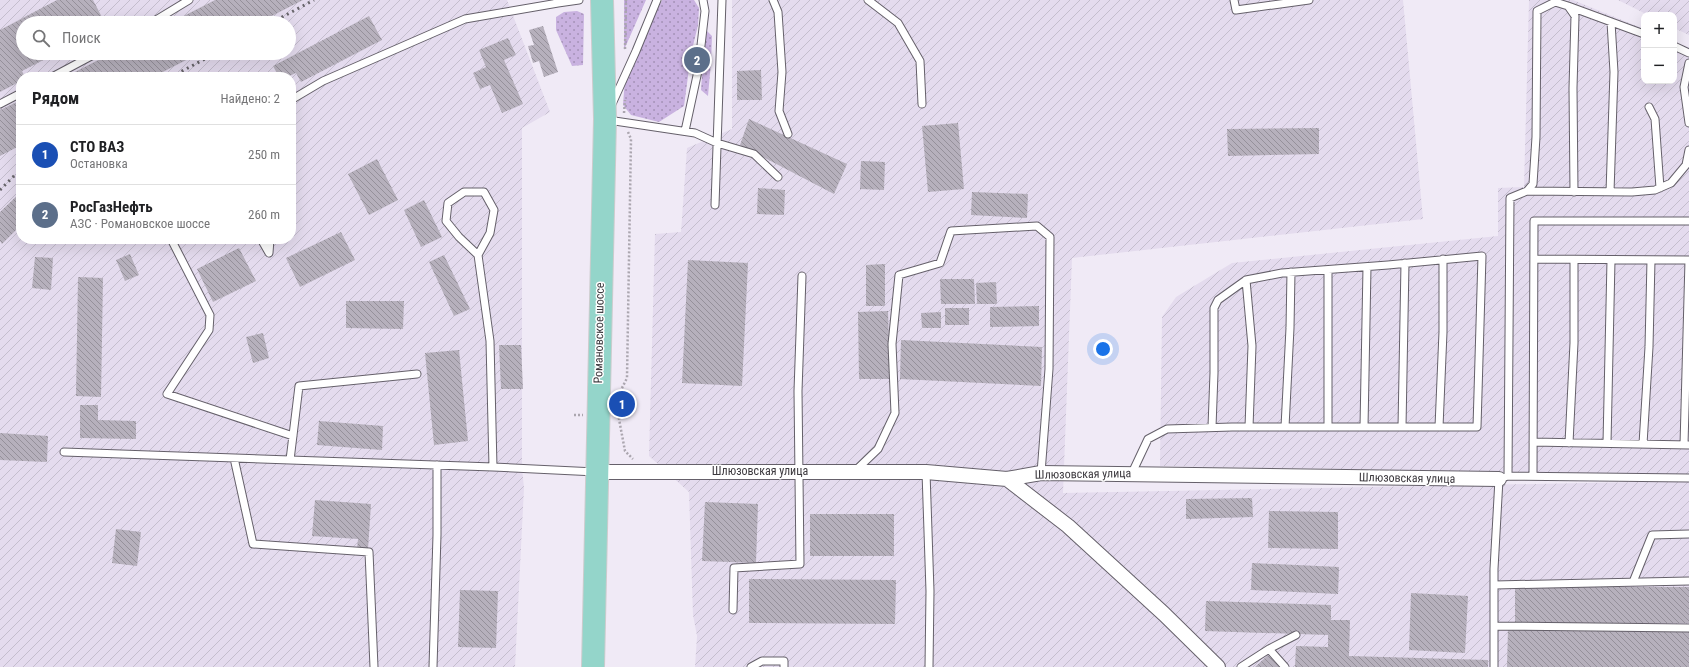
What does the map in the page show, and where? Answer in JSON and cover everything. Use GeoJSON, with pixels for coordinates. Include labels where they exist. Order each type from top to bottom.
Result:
{"type":"FeatureCollection","features":[{"type":"Feature","properties":{"kind":"main road","name":"Романовское шоссе"},"geometry":{"type":"LineString","coordinates":[[593,667],[596,472],[614,121],[602,0]]}},
{"type":"Feature","properties":{"kind":"street","name":"Шлюзовская улица"},"geometry":{"type":"LineString","coordinates":[[596,472],[926,472],[1007,479],[1041,473],[1503,478]]}},
{"type":"Feature","properties":{"kind":"street"},"geometry":{"type":"LineString","coordinates":[[1007,479],[1068,526],[1164,614],[1218,667]]}},
{"type":"Feature","properties":{"kind":"lane"},"geometry":{"type":"LineString","coordinates":[[163,16],[189,0]]}},
{"type":"Feature","properties":{"kind":"lane"},"geometry":{"type":"LineString","coordinates":[[296,97],[323,81],[465,19],[557,1],[579,0]]}},
{"type":"Feature","properties":{"kind":"lane"},"geometry":{"type":"LineString","coordinates":[[657,0],[625,75],[614,121],[695,133],[717,143],[754,154],[778,177]]}},
{"type":"Feature","properties":{"kind":"lane"},"geometry":{"type":"LineString","coordinates":[[685,131],[698,72],[705,11],[703,0]]}},
{"type":"Feature","properties":{"kind":"lane"},"geometry":{"type":"LineString","coordinates":[[714,205],[722,0]]}},
{"type":"Feature","properties":{"kind":"lane"},"geometry":{"type":"LineString","coordinates":[[773,0],[778,12],[782,72],[779,111],[788,134]]}},
{"type":"Feature","properties":{"kind":"lane"},"geometry":{"type":"LineString","coordinates":[[868,0],[898,23],[920,61],[922,104]]}},
{"type":"Feature","properties":{"kind":"lane"},"geometry":{"type":"LineString","coordinates":[[1234,0],[1236,10],[1309,0]]}},
{"type":"Feature","properties":{"kind":"lane"},"geometry":{"type":"LineString","coordinates":[[1527,191],[1533,184],[1536,136],[1537,11],[1556,2],[1641,33]]}},
{"type":"Feature","properties":{"kind":"lane"},"geometry":{"type":"LineString","coordinates":[[1568,6],[1575,16],[1573,88],[1574,192]]}},
{"type":"Feature","properties":{"kind":"lane"},"geometry":{"type":"LineString","coordinates":[[1610,192],[1614,72],[1611,22]]}},
{"type":"Feature","properties":{"kind":"lane"},"geometry":{"type":"LineString","coordinates":[[1677,47],[1689,53]]}},
{"type":"Feature","properties":{"kind":"lane"},"geometry":{"type":"LineString","coordinates":[[61,72],[84,60]]}},
{"type":"Feature","properties":{"kind":"lane"},"geometry":{"type":"LineString","coordinates":[[1689,62],[1684,87],[1689,123]]}},
{"type":"Feature","properties":{"kind":"lane"},"geometry":{"type":"LineString","coordinates":[[0,104],[16,96]]}},
{"type":"Feature","properties":{"kind":"lane"},"geometry":{"type":"LineString","coordinates":[[1649,107],[1655,119],[1660,188]]}},
{"type":"Feature","properties":{"kind":"lane"},"geometry":{"type":"LineString","coordinates":[[1494,667],[1495,585],[1503,478],[1510,198],[1527,191],[1632,192],[1655,190],[1671,184],[1686,165],[1689,150]]}},
{"type":"Feature","properties":{"kind":"lane"},"geometry":{"type":"LineString","coordinates":[[478,255],[459,237],[446,221],[448,203],[464,192],[484,192],[494,210],[490,233],[478,255],[490,341],[493,467]]}},
{"type":"Feature","properties":{"kind":"lane"},"geometry":{"type":"LineString","coordinates":[[1533,476],[1534,221],[1689,221]]}},
{"type":"Feature","properties":{"kind":"lane"},"geometry":{"type":"LineString","coordinates":[[854,472],[878,449],[895,413],[892,344],[899,275],[940,263],[951,232],[1037,226],[1050,238],[1049,369],[1041,473]]}},
{"type":"Feature","properties":{"kind":"lane"},"geometry":{"type":"LineString","coordinates":[[174,244],[210,315],[209,330],[167,394],[293,436]]}},
{"type":"Feature","properties":{"kind":"lane"},"geometry":{"type":"LineString","coordinates":[[264,244],[269,253],[270,244]]}},
{"type":"Feature","properties":{"kind":"lane"},"geometry":{"type":"LineString","coordinates":[[1132,473],[1148,439],[1166,429],[1212,428],[1249,427],[1477,427],[1482,256],[1367,267],[1291,272],[1246,280],[1218,300],[1214,308],[1212,428]]}},
{"type":"Feature","properties":{"kind":"lane"},"geometry":{"type":"LineString","coordinates":[[1438,427],[1443,332],[1443,259]]}},
{"type":"Feature","properties":{"kind":"lane"},"geometry":{"type":"LineString","coordinates":[[1533,442],[1686,445],[1689,260],[1534,259]]}},
{"type":"Feature","properties":{"kind":"lane"},"geometry":{"type":"LineString","coordinates":[[1569,443],[1574,343],[1574,260]]}},
{"type":"Feature","properties":{"kind":"lane"},"geometry":{"type":"LineString","coordinates":[[1608,443],[1611,260]]}},
{"type":"Feature","properties":{"kind":"lane"},"geometry":{"type":"LineString","coordinates":[[1644,444],[1649,347],[1651,260]]}},
{"type":"Feature","properties":{"kind":"lane"},"geometry":{"type":"LineString","coordinates":[[1402,427],[1405,263]]}},
{"type":"Feature","properties":{"kind":"lane"},"geometry":{"type":"LineString","coordinates":[[1364,427],[1367,267]]}},
{"type":"Feature","properties":{"kind":"lane"},"geometry":{"type":"LineString","coordinates":[[1328,270],[1328,427]]}},
{"type":"Feature","properties":{"kind":"lane"},"geometry":{"type":"LineString","coordinates":[[1285,427],[1291,272]]}},
{"type":"Feature","properties":{"kind":"lane"},"geometry":{"type":"LineString","coordinates":[[733,610],[734,568],[800,564],[798,391],[802,276]]}},
{"type":"Feature","properties":{"kind":"lane"},"geometry":{"type":"LineString","coordinates":[[1246,280],[1252,346],[1249,427]]}},
{"type":"Feature","properties":{"kind":"lane"},"geometry":{"type":"LineString","coordinates":[[290,460],[299,386],[417,374]]}},
{"type":"Feature","properties":{"kind":"lane"},"geometry":{"type":"LineString","coordinates":[[64,452],[596,472]]}},
{"type":"Feature","properties":{"kind":"lane"},"geometry":{"type":"LineString","coordinates":[[234,458],[253,544],[370,552],[374,667]]}},
{"type":"Feature","properties":{"kind":"lane"},"geometry":{"type":"LineString","coordinates":[[433,667],[437,534],[437,465]]}},
{"type":"Feature","properties":{"kind":"lane"},"geometry":{"type":"LineString","coordinates":[[926,472],[930,591],[929,667]]}},
{"type":"Feature","properties":{"kind":"lane"},"geometry":{"type":"LineString","coordinates":[[1503,478],[1533,476],[1689,478]]}},
{"type":"Feature","properties":{"kind":"lane"},"geometry":{"type":"LineString","coordinates":[[1633,582],[1652,535],[1689,534]]}},
{"type":"Feature","properties":{"kind":"lane"},"geometry":{"type":"LineString","coordinates":[[1495,585],[1689,581]]}},
{"type":"Feature","properties":{"kind":"lane"},"geometry":{"type":"LineString","coordinates":[[1494,626],[1689,628]]}},
{"type":"Feature","properties":{"kind":"lane"},"geometry":{"type":"LineString","coordinates":[[1241,667],[1269,649],[1296,635]]}},
{"type":"Feature","properties":{"kind":"lane"},"geometry":{"type":"LineString","coordinates":[[1269,649],[1285,667]]}},
{"type":"Feature","properties":{"kind":"lane"},"geometry":{"type":"LineString","coordinates":[[751,667],[762,661],[784,662],[784,667]]}},
{"type":"Feature","properties":{"kind":"path"},"geometry":{"type":"LineString","coordinates":[[626,0],[625,75],[614,121],[631,139],[627,378],[621,390],[619,419],[625,451],[633,460],[638,461]]}},
{"type":"Feature","properties":{"kind":"shaded area"},"geometry":{"type":"Polygon","coordinates":[[[0,0],[507,0],[550,112],[522,128],[522,468],[524,488],[515,667],[0,667],[0,0]]]}},
{"type":"Feature","properties":{"kind":"shaded area"},"geometry":{"type":"Polygon","coordinates":[[[624,0],[646,0],[624,50],[624,0]]]}},
{"type":"Feature","properties":{"kind":"shaded area"},"geometry":{"type":"Polygon","coordinates":[[[662,0],[694,0],[699,8],[698,25],[691,54],[684,106],[659,122],[631,115],[623,105],[625,78],[662,0]]]}},
{"type":"Feature","properties":{"kind":"shaded area"},"geometry":{"type":"Polygon","coordinates":[[[732,0],[1403,0],[1423,219],[1072,258],[1063,493],[1689,481],[1689,667],[695,667],[697,636],[693,615],[689,492],[649,456],[655,234],[681,232],[687,148],[732,129],[732,0]]]}},
{"type":"Feature","properties":{"kind":"shaded area"},"geometry":{"type":"Polygon","coordinates":[[[1529,0],[1573,0],[1641,28],[1641,84],[1677,84],[1677,42],[1689,48],[1689,475],[1160,466],[1162,317],[1176,297],[1232,263],[1498,236],[1498,188],[1524,187],[1529,0]]]}},
{"type":"Feature","properties":{"kind":"shaded area"},"geometry":{"type":"Polygon","coordinates":[[[1618,0],[1689,0],[1689,35],[1677,29],[1677,12],[1642,12],[1618,0]]]}},
{"type":"Feature","properties":{"kind":"shaded area"},"geometry":{"type":"Polygon","coordinates":[[[577,11],[584,14],[583,65],[572,66],[556,30],[556,17],[564,12],[577,11]]]}},
{"type":"Feature","properties":{"kind":"shaded area"},"geometry":{"type":"Polygon","coordinates":[[[707,31],[712,36],[708,96],[701,90],[704,47],[707,31]]]}},
{"type":"Feature","properties":{"kind":"building"},"geometry":{"type":"Polygon","coordinates":[[[57,0],[93,0],[101,16],[27,16],[57,0]]]}},
{"type":"Feature","properties":{"kind":"building"},"geometry":{"type":"Polygon","coordinates":[[[215,0],[303,0],[272,16],[184,16],[215,0]]]}},
{"type":"Feature","properties":{"kind":"building"},"geometry":{"type":"Polygon","coordinates":[[[369,16],[382,40],[301,82],[296,72],[276,72],[273,66],[285,60],[296,60],[296,54],[369,16]]]}},
{"type":"Feature","properties":{"kind":"building"},"geometry":{"type":"Polygon","coordinates":[[[16,22],[16,60],[43,60],[22,72],[16,72],[16,84],[0,92],[0,30],[16,22]]]}},
{"type":"Feature","properties":{"kind":"building"},"geometry":{"type":"Polygon","coordinates":[[[543,26],[558,72],[544,77],[539,61],[533,63],[528,46],[534,45],[529,30],[543,26]]]}},
{"type":"Feature","properties":{"kind":"building"},"geometry":{"type":"Polygon","coordinates":[[[508,38],[516,55],[504,60],[523,104],[502,113],[490,85],[480,89],[473,73],[486,67],[479,50],[508,38]]]}},
{"type":"Feature","properties":{"kind":"building"},"geometry":{"type":"Polygon","coordinates":[[[98,60],[186,60],[163,72],[75,72],[98,60]]]}},
{"type":"Feature","properties":{"kind":"building"},"geometry":{"type":"Polygon","coordinates":[[[761,70],[762,100],[737,100],[737,71],[761,70]]]}},
{"type":"Feature","properties":{"kind":"building"},"geometry":{"type":"Polygon","coordinates":[[[16,102],[16,148],[0,156],[0,110],[16,102]]]}},
{"type":"Feature","properties":{"kind":"building"},"geometry":{"type":"Polygon","coordinates":[[[749,119],[847,164],[834,194],[740,145],[749,119]]]}},
{"type":"Feature","properties":{"kind":"building"},"geometry":{"type":"Polygon","coordinates":[[[958,123],[964,189],[928,192],[922,126],[958,123]]]}},
{"type":"Feature","properties":{"kind":"building"},"geometry":{"type":"Polygon","coordinates":[[[1319,128],[1319,154],[1228,156],[1227,129],[1319,128]]]}},
{"type":"Feature","properties":{"kind":"building"},"geometry":{"type":"Polygon","coordinates":[[[377,159],[398,200],[369,215],[348,174],[377,159]]]}},
{"type":"Feature","properties":{"kind":"building"},"geometry":{"type":"Polygon","coordinates":[[[861,161],[885,162],[884,190],[860,189],[861,161]]]}},
{"type":"Feature","properties":{"kind":"building"},"geometry":{"type":"Polygon","coordinates":[[[758,188],[785,190],[784,215],[757,214],[758,188]]]}},
{"type":"Feature","properties":{"kind":"building"},"geometry":{"type":"Polygon","coordinates":[[[972,192],[1028,194],[1027,218],[971,215],[972,192]]]}},
{"type":"Feature","properties":{"kind":"building"},"geometry":{"type":"Polygon","coordinates":[[[16,197],[16,230],[2,244],[0,241],[0,212],[16,197]]]}},
{"type":"Feature","properties":{"kind":"building"},"geometry":{"type":"Polygon","coordinates":[[[424,200],[442,237],[421,247],[404,210],[424,200]]]}},
{"type":"Feature","properties":{"kind":"building"},"geometry":{"type":"Polygon","coordinates":[[[341,232],[355,260],[300,287],[286,258],[341,232]]]}},
{"type":"Feature","properties":{"kind":"building"},"geometry":{"type":"Polygon","coordinates":[[[239,248],[256,281],[213,302],[197,269],[239,248]]]}},
{"type":"Feature","properties":{"kind":"building"},"geometry":{"type":"Polygon","coordinates":[[[130,254],[139,275],[125,281],[116,260],[130,254]]]}},
{"type":"Feature","properties":{"kind":"building"},"geometry":{"type":"Polygon","coordinates":[[[444,255],[470,309],[454,316],[429,262],[444,255]]]}},
{"type":"Feature","properties":{"kind":"building"},"geometry":{"type":"Polygon","coordinates":[[[35,257],[53,258],[51,290],[32,288],[35,257]]]}},
{"type":"Feature","properties":{"kind":"building"},"geometry":{"type":"Polygon","coordinates":[[[688,260],[748,263],[742,386],[682,383],[688,260]]]}},
{"type":"Feature","properties":{"kind":"building"},"geometry":{"type":"Polygon","coordinates":[[[885,264],[885,306],[866,306],[866,265],[885,264]]]}},
{"type":"Feature","properties":{"kind":"building"},"geometry":{"type":"Polygon","coordinates":[[[78,277],[103,278],[101,397],[76,396],[78,277]]]}},
{"type":"Feature","properties":{"kind":"building"},"geometry":{"type":"Polygon","coordinates":[[[940,279],[974,279],[975,304],[941,304],[940,279]]]}},
{"type":"Feature","properties":{"kind":"building"},"geometry":{"type":"Polygon","coordinates":[[[996,282],[997,304],[977,304],[976,283],[996,282]]]}},
{"type":"Feature","properties":{"kind":"building"},"geometry":{"type":"Polygon","coordinates":[[[346,301],[404,301],[403,329],[346,328],[346,301]]]}},
{"type":"Feature","properties":{"kind":"building"},"geometry":{"type":"Polygon","coordinates":[[[1039,306],[1039,326],[990,327],[990,307],[1039,306]]]}},
{"type":"Feature","properties":{"kind":"building"},"geometry":{"type":"Polygon","coordinates":[[[945,308],[969,308],[969,325],[945,325],[945,308]]]}},
{"type":"Feature","properties":{"kind":"building"},"geometry":{"type":"Polygon","coordinates":[[[888,311],[890,379],[859,379],[858,312],[888,311]]]}},
{"type":"Feature","properties":{"kind":"building"},"geometry":{"type":"Polygon","coordinates":[[[941,312],[941,328],[922,328],[921,313],[941,312]]]}},
{"type":"Feature","properties":{"kind":"building"},"geometry":{"type":"Polygon","coordinates":[[[263,333],[269,358],[253,363],[246,337],[263,333]]]}},
{"type":"Feature","properties":{"kind":"building"},"geometry":{"type":"Polygon","coordinates":[[[901,340],[1042,347],[1041,386],[900,379],[901,340]]]}},
{"type":"Feature","properties":{"kind":"building"},"geometry":{"type":"Polygon","coordinates":[[[499,345],[521,345],[523,389],[501,389],[499,345]]]}},
{"type":"Feature","properties":{"kind":"building"},"geometry":{"type":"Polygon","coordinates":[[[459,350],[468,441],[434,445],[425,353],[459,350]]]}},
{"type":"Feature","properties":{"kind":"building"},"geometry":{"type":"Polygon","coordinates":[[[80,405],[98,405],[98,420],[136,421],[136,439],[80,438],[80,405]]]}},
{"type":"Feature","properties":{"kind":"building"},"geometry":{"type":"Polygon","coordinates":[[[319,421],[383,426],[382,450],[317,445],[319,421]]]}},
{"type":"Feature","properties":{"kind":"building"},"geometry":{"type":"Polygon","coordinates":[[[0,433],[48,436],[47,462],[0,460],[0,433]]]}},
{"type":"Feature","properties":{"kind":"building"},"geometry":{"type":"Polygon","coordinates":[[[1252,498],[1253,517],[1186,519],[1186,499],[1252,498]]]}},
{"type":"Feature","properties":{"kind":"building"},"geometry":{"type":"Polygon","coordinates":[[[315,500],[371,504],[368,549],[357,549],[358,539],[312,536],[315,500]]]}},
{"type":"Feature","properties":{"kind":"building"},"geometry":{"type":"Polygon","coordinates":[[[705,502],[758,504],[756,563],[702,561],[705,502]]]}},
{"type":"Feature","properties":{"kind":"building"},"geometry":{"type":"Polygon","coordinates":[[[1269,511],[1338,512],[1338,549],[1268,548],[1269,511]]]}},
{"type":"Feature","properties":{"kind":"building"},"geometry":{"type":"Polygon","coordinates":[[[810,514],[894,514],[894,556],[810,556],[810,514]]]}},
{"type":"Feature","properties":{"kind":"building"},"geometry":{"type":"Polygon","coordinates":[[[116,529],[141,532],[137,566],[112,563],[116,529]]]}},
{"type":"Feature","properties":{"kind":"building"},"geometry":{"type":"Polygon","coordinates":[[[1252,563],[1339,567],[1338,594],[1251,590],[1252,563]]]}},
{"type":"Feature","properties":{"kind":"building"},"geometry":{"type":"Polygon","coordinates":[[[749,579],[896,580],[895,624],[749,623],[749,579]]]}},
{"type":"Feature","properties":{"kind":"building"},"geometry":{"type":"Polygon","coordinates":[[[1515,587],[1689,587],[1689,623],[1515,623],[1515,587]]]}},
{"type":"Feature","properties":{"kind":"building"},"geometry":{"type":"Polygon","coordinates":[[[460,590],[498,591],[496,648],[458,647],[460,590]]]}},
{"type":"Feature","properties":{"kind":"building"},"geometry":{"type":"Polygon","coordinates":[[[1411,593],[1468,596],[1465,653],[1409,650],[1411,593]]]}},
{"type":"Feature","properties":{"kind":"building"},"geometry":{"type":"Polygon","coordinates":[[[1206,601],[1331,605],[1331,620],[1350,620],[1349,656],[1488,660],[1488,667],[1295,667],[1296,646],[1328,647],[1328,635],[1205,631],[1206,601]]]}},
{"type":"Feature","properties":{"kind":"building"},"geometry":{"type":"Polygon","coordinates":[[[1508,628],[1689,632],[1689,667],[1507,667],[1508,628]]]}},
{"type":"Feature","properties":{"kind":"building"},"geometry":{"type":"Polygon","coordinates":[[[1268,655],[1279,667],[1255,667],[1268,655]]]}},
{"type":"Feature","properties":{"kind":"railway"},"geometry":{"type":"LineString","coordinates":[[284,16],[314,0]]}},
{"type":"Feature","properties":{"kind":"railway"},"geometry":{"type":"LineString","coordinates":[[180,72],[203,60]]}},
{"type":"Feature","properties":{"kind":"railway"},"geometry":{"type":"LineString","coordinates":[[0,190],[16,174]]}},
{"type":"Feature","properties":{"kind":"place","name":"РосГазНефть"},"geometry":{"type":"Point","coordinates":[697,60]}},
{"type":"Feature","properties":{"kind":"place","name":"СТО ВАЗ"},"geometry":{"type":"Point","coordinates":[622,404]}}]}
